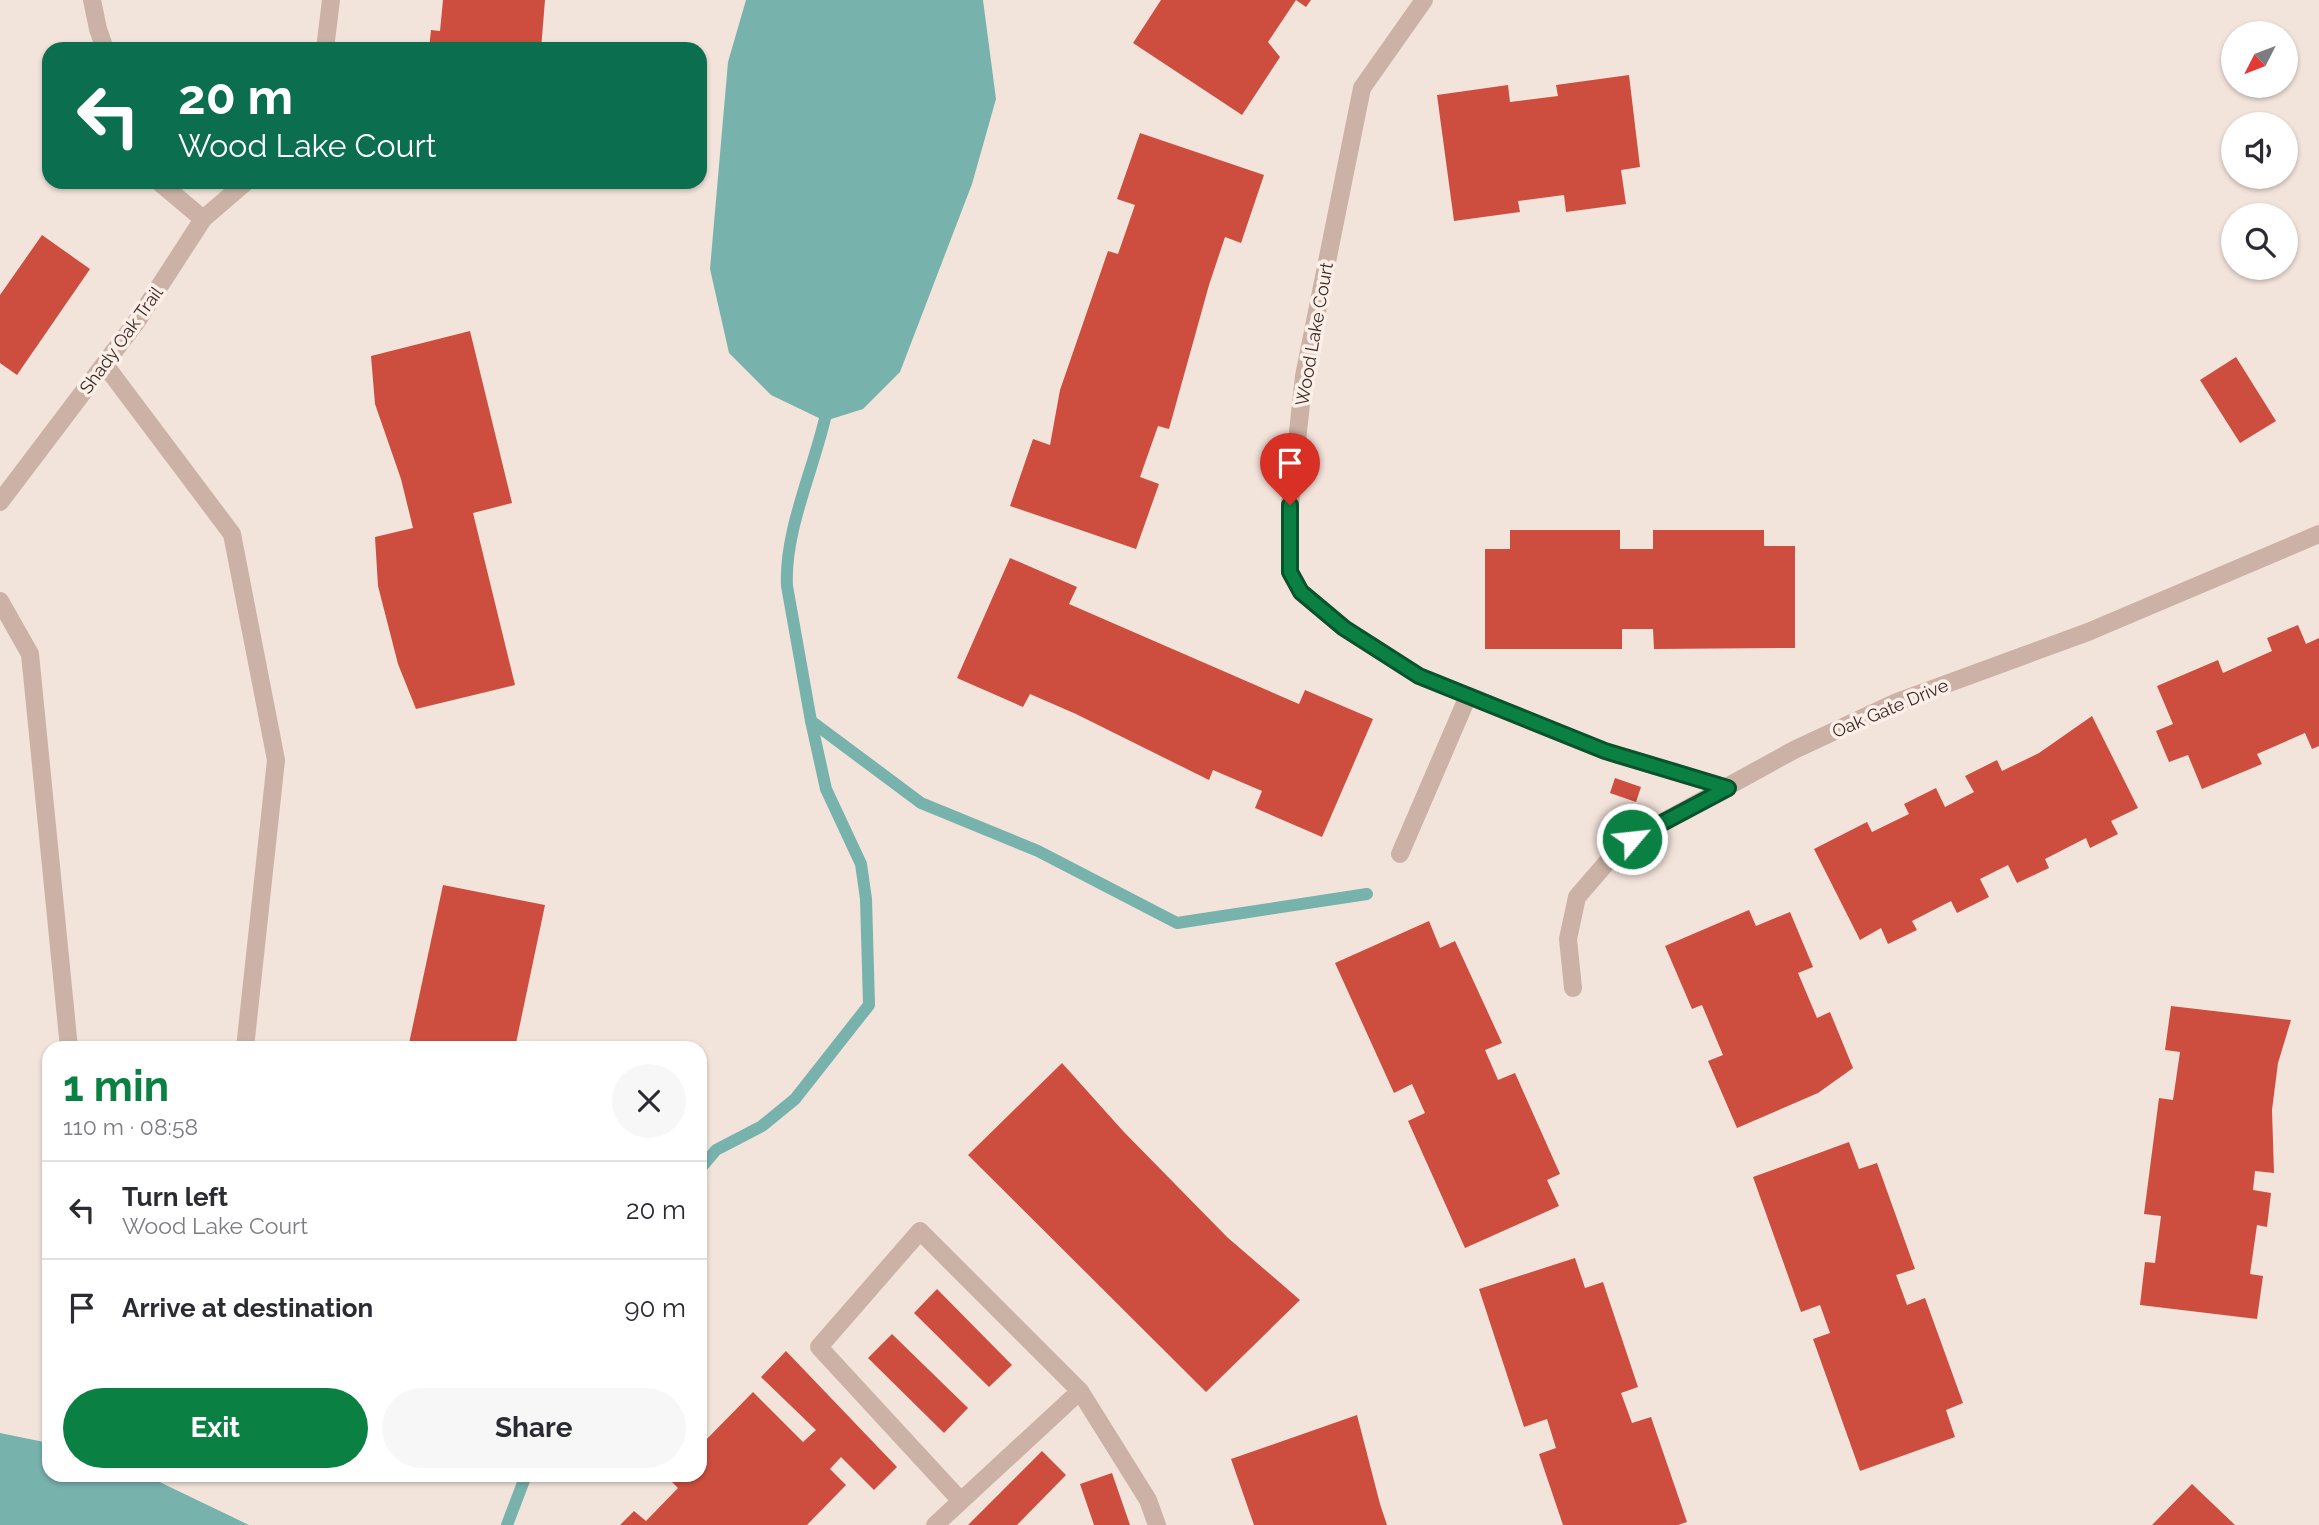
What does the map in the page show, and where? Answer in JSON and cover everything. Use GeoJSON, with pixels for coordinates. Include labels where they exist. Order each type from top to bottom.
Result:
{"type":"FeatureCollection","features":[{"type":"Feature","properties":{"kind":"street"},"geometry":{"type":"LineString","coordinates":[[92,0],[103,42]]}},
{"type":"Feature","properties":{"kind":"street"},"geometry":{"type":"LineString","coordinates":[[326,42],[331,0]]}},
{"type":"Feature","properties":{"kind":"street","name":"Wood Lake Court"},"geometry":{"type":"LineString","coordinates":[[1424,0],[1362,88],[1304,376],[1290,505],[1290,572],[1301,592],[1344,628],[1419,676],[1605,751],[1728,788]]}},
{"type":"Feature","properties":{"kind":"street"},"geometry":{"type":"LineString","coordinates":[[167,189],[203,219]]}},
{"type":"Feature","properties":{"kind":"street","name":"Shady Oak Trail"},"geometry":{"type":"LineString","coordinates":[[0,502],[137,321],[203,219],[238,189]]}},
{"type":"Feature","properties":{"kind":"street"},"geometry":{"type":"LineString","coordinates":[[104,365],[232,534],[276,760],[246,1041]]}},
{"type":"Feature","properties":{"kind":"street","name":"Oak Gate Drive"},"geometry":{"type":"LineString","coordinates":[[1573,989],[1568,939],[1577,897],[1609,860],[1632,839],[1794,750],[1897,702],[2088,632],[2319,534]]}},
{"type":"Feature","properties":{"kind":"street"},"geometry":{"type":"LineString","coordinates":[[0,601],[30,654],[68,1041]]}},
{"type":"Feature","properties":{"kind":"street"},"geometry":{"type":"LineString","coordinates":[[1401,853],[1468,696]]}},
{"type":"Feature","properties":{"kind":"street"},"geometry":{"type":"LineString","coordinates":[[961,1501],[819,1348],[920,1231],[1080,1391],[1148,1500],[1157,1525]]}},
{"type":"Feature","properties":{"kind":"street"},"geometry":{"type":"LineString","coordinates":[[935,1525],[1080,1391]]}},
{"type":"Feature","properties":{"kind":"water"},"geometry":{"type":"Polygon","coordinates":[[[746,0],[983,0],[996,99],[972,184],[900,372],[863,409],[825,421],[771,395],[729,353],[710,269],[728,62],[746,0]]]}},
{"type":"Feature","properties":{"kind":"water"},"geometry":{"type":"Polygon","coordinates":[[[0,1433],[42,1442],[42,1482],[160,1482],[249,1525],[0,1525],[0,1433]]]}},
{"type":"Feature","properties":{"kind":"building"},"geometry":{"type":"Polygon","coordinates":[[[443,0],[545,0],[542,42],[430,42],[431,30],[440,31],[443,0]]]}},
{"type":"Feature","properties":{"kind":"building"},"geometry":{"type":"Polygon","coordinates":[[[1161,0],[1296,0],[1268,42],[1280,57],[1242,115],[1133,43],[1161,0]]]}},
{"type":"Feature","properties":{"kind":"building"},"geometry":{"type":"Polygon","coordinates":[[[1296,0],[1311,0],[1306,7],[1296,0]]]}},
{"type":"Feature","properties":{"kind":"building"},"geometry":{"type":"Polygon","coordinates":[[[1629,75],[1640,167],[1621,170],[1626,204],[1566,212],[1564,195],[1518,201],[1520,212],[1454,221],[1437,95],[1508,85],[1510,102],[1558,96],[1556,85],[1629,75]]]}},
{"type":"Feature","properties":{"kind":"building"},"geometry":{"type":"Polygon","coordinates":[[[1140,133],[1264,175],[1241,243],[1225,237],[1169,429],[1158,426],[1140,477],[1159,484],[1136,549],[1010,506],[1033,439],[1050,445],[1060,390],[1108,251],[1118,254],[1135,205],[1117,199],[1140,133]]]}},
{"type":"Feature","properties":{"kind":"building"},"geometry":{"type":"Polygon","coordinates":[[[42,235],[90,269],[17,375],[0,363],[0,295],[42,235]]]}},
{"type":"Feature","properties":{"kind":"building"},"geometry":{"type":"Polygon","coordinates":[[[470,331],[512,503],[473,513],[515,685],[416,709],[398,664],[378,586],[375,537],[413,528],[401,479],[375,404],[371,356],[470,331]]]}},
{"type":"Feature","properties":{"kind":"building"},"geometry":{"type":"Polygon","coordinates":[[[2236,357],[2276,421],[2240,443],[2200,380],[2236,357]]]}},
{"type":"Feature","properties":{"kind":"building"},"geometry":{"type":"Polygon","coordinates":[[[1510,530],[1620,530],[1620,549],[1653,549],[1653,530],[1764,530],[1764,546],[1795,546],[1795,648],[1654,649],[1653,629],[1622,629],[1622,649],[1485,649],[1485,549],[1510,549],[1510,530]]]}},
{"type":"Feature","properties":{"kind":"building"},"geometry":{"type":"Polygon","coordinates":[[[1010,558],[1077,587],[1069,604],[1299,704],[1305,690],[1373,719],[1322,837],[1255,808],[1262,791],[1213,770],[1209,780],[1030,694],[1023,707],[957,678],[1010,558]]]}},
{"type":"Feature","properties":{"kind":"building"},"geometry":{"type":"Polygon","coordinates":[[[2298,625],[2306,644],[2319,638],[2319,746],[2312,749],[2305,733],[2257,754],[2262,764],[2202,789],[2188,755],[2169,762],[2156,731],[2173,724],[2157,686],[2218,660],[2223,673],[2272,651],[2267,638],[2298,625]]]}},
{"type":"Feature","properties":{"kind":"building"},"geometry":{"type":"Polygon","coordinates":[[[2092,716],[2138,808],[2111,821],[2118,834],[2090,848],[2086,838],[2045,859],[2049,868],[2017,883],[2008,865],[1980,879],[1989,897],[1957,913],[1951,901],[1912,921],[1917,930],[1888,944],[1881,928],[1860,940],[1814,849],[1867,822],[1872,832],[1909,814],[1904,804],[1936,788],[1945,807],[1974,792],[1965,776],[1997,760],[2002,771],[2039,753],[2092,716]]]}},
{"type":"Feature","properties":{"kind":"building"},"geometry":{"type":"Polygon","coordinates":[[[1615,778],[1641,787],[1636,802],[1610,793],[1615,778]]]}},
{"type":"Feature","properties":{"kind":"building"},"geometry":{"type":"Polygon","coordinates":[[[443,885],[545,905],[516,1041],[410,1041],[443,885]]]}},
{"type":"Feature","properties":{"kind":"building"},"geometry":{"type":"Polygon","coordinates":[[[1749,910],[1756,926],[1790,912],[1813,967],[1798,973],[1817,1018],[1830,1012],[1853,1068],[1818,1093],[1737,1128],[1708,1061],[1723,1055],[1702,1005],[1692,1009],[1665,946],[1749,910]]]}},
{"type":"Feature","properties":{"kind":"building"},"geometry":{"type":"Polygon","coordinates":[[[1429,921],[1440,948],[1455,941],[1502,1043],[1485,1050],[1498,1080],[1515,1073],[1560,1174],[1547,1180],[1559,1206],[1465,1248],[1408,1121],[1425,1113],[1412,1084],[1394,1093],[1335,963],[1429,921]]]}},
{"type":"Feature","properties":{"kind":"building"},"geometry":{"type":"Polygon","coordinates":[[[2171,1006],[2291,1020],[2278,1063],[2272,1110],[2274,1173],[2255,1171],[2253,1190],[2271,1193],[2267,1227],[2257,1225],[2250,1274],[2263,1276],[2257,1319],[2140,1305],[2145,1262],[2155,1263],[2161,1216],[2144,1214],[2159,1098],[2173,1100],[2180,1052],[2165,1050],[2171,1006]]]}},
{"type":"Feature","properties":{"kind":"building"},"geometry":{"type":"Polygon","coordinates":[[[1062,1063],[1123,1131],[1227,1237],[1300,1300],[1206,1392],[968,1155],[1062,1063]]]}},
{"type":"Feature","properties":{"kind":"building"},"geometry":{"type":"Polygon","coordinates":[[[1849,1142],[1859,1169],[1877,1163],[1915,1269],[1896,1275],[1907,1305],[1925,1298],[1963,1403],[1946,1410],[1955,1437],[1860,1471],[1813,1339],[1830,1333],[1820,1305],[1801,1312],[1753,1177],[1849,1142]]]}},
{"type":"Feature","properties":{"kind":"building"},"geometry":{"type":"Polygon","coordinates":[[[1575,1258],[1585,1288],[1603,1282],[1638,1387],[1621,1393],[1632,1423],[1651,1417],[1687,1522],[1678,1525],[1563,1525],[1539,1454],[1556,1448],[1547,1419],[1524,1427],[1479,1289],[1575,1258]]]}},
{"type":"Feature","properties":{"kind":"building"},"geometry":{"type":"Polygon","coordinates":[[[937,1289],[1012,1365],[989,1387],[914,1313],[937,1289]]]}},
{"type":"Feature","properties":{"kind":"building"},"geometry":{"type":"Polygon","coordinates":[[[892,1334],[968,1408],[944,1433],[868,1358],[892,1334]]]}},
{"type":"Feature","properties":{"kind":"building"},"geometry":{"type":"Polygon","coordinates":[[[786,1351],[897,1467],[874,1490],[841,1457],[830,1469],[846,1485],[807,1525],[620,1525],[634,1511],[646,1521],[678,1488],[672,1482],[707,1482],[707,1439],[753,1392],[803,1442],[816,1430],[761,1377],[786,1351]]]}},
{"type":"Feature","properties":{"kind":"building"},"geometry":{"type":"Polygon","coordinates":[[[1357,1415],[1387,1525],[1254,1525],[1231,1459],[1357,1415]]]}},
{"type":"Feature","properties":{"kind":"building"},"geometry":{"type":"Polygon","coordinates":[[[1042,1451],[1066,1475],[1017,1525],[968,1525],[1042,1451]]]}},
{"type":"Feature","properties":{"kind":"building"},"geometry":{"type":"Polygon","coordinates":[[[1112,1473],[1130,1525],[1094,1525],[1080,1484],[1112,1473]]]}},
{"type":"Feature","properties":{"kind":"building"},"geometry":{"type":"Polygon","coordinates":[[[2192,1484],[2235,1525],[2152,1525],[2192,1484]]]}},
{"type":"Feature","properties":{"kind":"waterway"},"geometry":{"type":"LineString","coordinates":[[707,1161],[716,1150],[762,1126],[795,1099],[869,1005],[866,899],[861,864],[826,789],[787,586],[791,541],[828,405]]}},
{"type":"Feature","properties":{"kind":"waterway"},"geometry":{"type":"LineString","coordinates":[[811,721],[921,803],[1038,851],[1177,923],[1367,894]]}},
{"type":"Feature","properties":{"kind":"waterway"},"geometry":{"type":"LineString","coordinates":[[507,1525],[523,1482]]}},
{"type":"Feature","properties":{"kind":"route"},"geometry":{"type":"LineString","coordinates":[[1290,505],[1290,572],[1301,592],[1344,628],[1419,676],[1605,751],[1728,788],[1632,839]]}}]}
